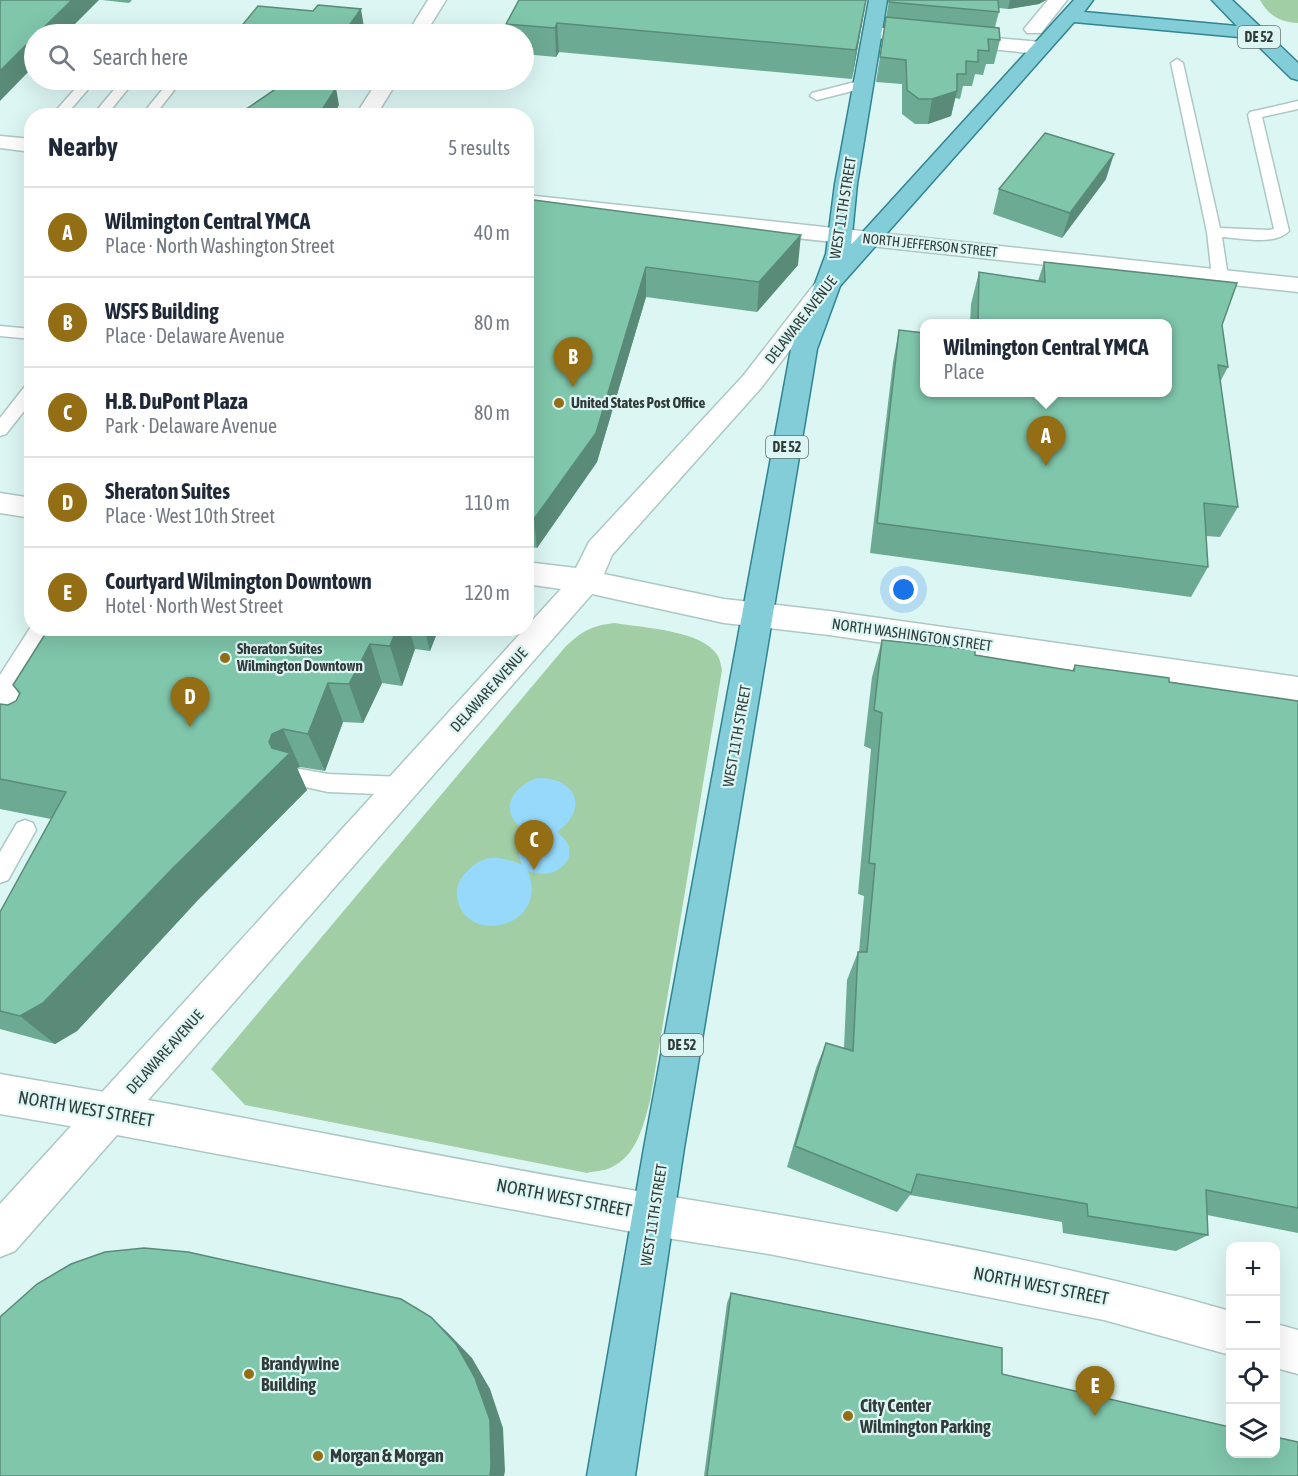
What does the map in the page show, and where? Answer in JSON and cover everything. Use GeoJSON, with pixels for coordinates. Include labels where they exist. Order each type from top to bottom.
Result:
{"type":"FeatureCollection","features":[{"type":"Feature","properties":{"kind":"main road"},"geometry":{"type":"LineString","coordinates":[[422,24],[437,0]]}},
{"type":"Feature","properties":{"kind":"main road","name":"WEST 11TH STREET"},"geometry":{"type":"LineString","coordinates":[[611,1476],[804,350],[830,282],[838,254],[839,235],[878,0]]}},
{"type":"Feature","properties":{"kind":"main road"},"geometry":{"type":"LineString","coordinates":[[873,33],[1037,39],[1058,0]]}},
{"type":"Feature","properties":{"kind":"main road","name":"DELAWARE AVENUE"},"geometry":{"type":"LineString","coordinates":[[0,1236],[586,582],[599,550],[752,382],[830,282],[1037,39],[1070,16],[1084,0]]}},
{"type":"Feature","properties":{"kind":"main road","name":"DE 52"},"geometry":{"type":"LineString","coordinates":[[1221,0],[1298,74]]}},
{"type":"Feature","properties":{"kind":"main road"},"geometry":{"type":"LineString","coordinates":[[1070,16],[1254,33]]}},
{"type":"Feature","properties":{"kind":"main road"},"geometry":{"type":"LineString","coordinates":[[370,108],[382,90]]}},
{"type":"Feature","properties":{"kind":"main road"},"geometry":{"type":"LineString","coordinates":[[0,142],[24,144]]}},
{"type":"Feature","properties":{"kind":"main road","name":"NORTH JEFFERSON STREET"},"geometry":{"type":"LineString","coordinates":[[534,203],[1298,285]]}},
{"type":"Feature","properties":{"kind":"main road"},"geometry":{"type":"LineString","coordinates":[[1,504],[24,507]]}},
{"type":"Feature","properties":{"kind":"main road","name":"NORTH WASHINGTON STREET"},"geometry":{"type":"LineString","coordinates":[[534,574],[586,582],[724,611],[1298,690]]}},
{"type":"Feature","properties":{"kind":"main road"},"geometry":{"type":"LineString","coordinates":[[0,703],[41,636]]}},
{"type":"Feature","properties":{"kind":"main road","name":"NORTH WEST STREET"},"geometry":{"type":"LineString","coordinates":[[0,1094],[654,1215],[780,1235],[1104,1298],[1226,1332]]}},
{"type":"Feature","properties":{"kind":"main road"},"geometry":{"type":"LineString","coordinates":[[1280,1347],[1298,1352]]}},
{"type":"Feature","properties":{"kind":"lane"},"geometry":{"type":"LineString","coordinates":[[1177,63],[1214,232],[1220,277]]}},
{"type":"Feature","properties":{"kind":"lane"},"geometry":{"type":"LineString","coordinates":[[817,96],[863,84]]}},
{"type":"Feature","properties":{"kind":"lane"},"geometry":{"type":"LineString","coordinates":[[64,108],[81,90]]}},
{"type":"Feature","properties":{"kind":"lane"},"geometry":{"type":"LineString","coordinates":[[105,108],[120,90]]}},
{"type":"Feature","properties":{"kind":"lane"},"geometry":{"type":"LineString","coordinates":[[153,108],[168,90]]}},
{"type":"Feature","properties":{"kind":"lane"},"geometry":{"type":"LineString","coordinates":[[1214,232],[1270,236],[1282,231],[1255,115],[1298,105]]}},
{"type":"Feature","properties":{"kind":"lane"},"geometry":{"type":"LineString","coordinates":[[0,331],[24,333]]}},
{"type":"Feature","properties":{"kind":"lane"},"geometry":{"type":"LineString","coordinates":[[0,430],[24,400]]}},
{"type":"Feature","properties":{"kind":"lane"},"geometry":{"type":"LineString","coordinates":[[300,778],[328,783],[404,786]]}},
{"type":"Feature","properties":{"kind":"lane"},"geometry":{"type":"LineString","coordinates":[[0,873],[25,830]]}},
{"type":"Feature","properties":{"kind":"green space"},"geometry":{"type":"Polygon","coordinates":[[[1260,0],[1298,0],[1298,23],[1276,17],[1260,0]]]}},
{"type":"Feature","properties":{"kind":"green space"},"geometry":{"type":"Polygon","coordinates":[[[615,623],[686,635],[700,641],[718,656],[722,670],[650,1101],[645,1120],[627,1156],[610,1168],[587,1173],[245,1105],[211,1069],[566,646],[588,630],[615,623]]]}},
{"type":"Feature","properties":{"kind":"water"},"geometry":{"type":"Polygon","coordinates":[[[537,778],[561,783],[569,788],[574,796],[573,813],[567,823],[557,832],[568,844],[568,860],[560,869],[550,873],[528,871],[532,891],[527,907],[517,918],[503,924],[488,926],[474,922],[463,912],[457,896],[459,883],[470,868],[486,859],[510,860],[522,865],[519,856],[520,848],[523,840],[530,833],[513,819],[510,804],[519,789],[537,778]]]}},
{"type":"Feature","properties":{"kind":"building"},"geometry":{"type":"Polygon","coordinates":[[[0,0],[72,0],[47,24],[24,24],[24,47],[0,71],[0,0]]]}},
{"type":"Feature","properties":{"kind":"building"},"geometry":{"type":"Polygon","coordinates":[[[519,0],[866,0],[856,50],[557,23],[555,28],[534,26],[534,24],[506,24],[519,0]]]}},
{"type":"Feature","properties":{"kind":"building"},"geometry":{"type":"Polygon","coordinates":[[[889,0],[998,0],[999,12],[889,2],[889,0]]]}},
{"type":"Feature","properties":{"kind":"building"},"geometry":{"type":"Polygon","coordinates":[[[318,5],[361,9],[350,24],[243,24],[258,6],[313,11],[318,5]]]}},
{"type":"Feature","properties":{"kind":"building"},"geometry":{"type":"Polygon","coordinates":[[[886,17],[999,28],[1000,40],[988,39],[989,51],[978,50],[978,62],[966,61],[966,74],[957,74],[957,91],[932,99],[919,99],[907,90],[906,60],[880,57],[886,17]]]}},
{"type":"Feature","properties":{"kind":"building"},"geometry":{"type":"Polygon","coordinates":[[[274,90],[335,90],[323,108],[248,108],[274,90]]]}},
{"type":"Feature","properties":{"kind":"building"},"geometry":{"type":"Polygon","coordinates":[[[1045,133],[1114,154],[1070,213],[999,189],[1045,133]]]}},
{"type":"Feature","properties":{"kind":"building"},"geometry":{"type":"Polygon","coordinates":[[[534,200],[801,235],[759,282],[646,267],[596,433],[534,519],[534,200]]]}},
{"type":"Feature","properties":{"kind":"building"},"geometry":{"type":"Polygon","coordinates":[[[1044,262],[1237,283],[1222,325],[1228,367],[1218,365],[1238,507],[1204,503],[1208,567],[877,523],[899,330],[920,333],[920,397],[1172,397],[1172,319],[978,319],[979,272],[1045,282],[1044,262]]]}},
{"type":"Feature","properties":{"kind":"building"},"geometry":{"type":"Polygon","coordinates":[[[44,636],[394,636],[390,646],[370,644],[349,684],[328,683],[308,734],[283,729],[272,734],[269,742],[272,748],[290,753],[173,868],[43,1003],[20,1016],[0,1011],[0,912],[66,792],[0,779],[0,704],[8,705],[16,701],[20,693],[13,685],[44,636]]]}},
{"type":"Feature","properties":{"kind":"building"},"geometry":{"type":"Polygon","coordinates":[[[882,640],[975,650],[975,655],[1074,671],[1075,665],[1169,678],[1169,682],[1298,701],[1298,1208],[1206,1190],[1208,1235],[1088,1216],[1087,1204],[917,1174],[911,1193],[795,1146],[826,1043],[853,1051],[858,952],[867,952],[875,864],[869,863],[882,713],[874,710],[882,640]]]}},
{"type":"Feature","properties":{"kind":"building","name":"Brandywine Building"},"geometry":{"type":"Polygon","coordinates":[[[144,1248],[188,1252],[401,1299],[431,1317],[456,1344],[475,1378],[490,1420],[490,1476],[0,1476],[0,1317],[37,1284],[71,1264],[105,1252],[144,1248]]]}},
{"type":"Feature","properties":{"kind":"building","name":"City Center Wilmington Parking"},"geometry":{"type":"Polygon","coordinates":[[[731,1293],[1002,1348],[1002,1374],[1226,1426],[1226,1458],[1280,1458],[1280,1438],[1298,1442],[1298,1476],[707,1476],[731,1293]]]}},
{"type":"Feature","properties":{"kind":"place","name":"WSFS Building"},"geometry":{"type":"Point","coordinates":[573,387]}},
{"type":"Feature","properties":{"kind":"place","name":"United States Post Office"},"geometry":{"type":"Point","coordinates":[559,403]}},
{"type":"Feature","properties":{"kind":"place","name":"Wilmington Central YMCA"},"geometry":{"type":"Point","coordinates":[1046,466]}},
{"type":"Feature","properties":{"kind":"place","name":"Sheraton Suites Wilmington Downtown"},"geometry":{"type":"Point","coordinates":[225,658]}},
{"type":"Feature","properties":{"kind":"place","name":"Sheraton Suites"},"geometry":{"type":"Point","coordinates":[190,727]}},
{"type":"Feature","properties":{"kind":"place","name":"H.B. DuPont Plaza"},"geometry":{"type":"Point","coordinates":[534,870]}},
{"type":"Feature","properties":{"kind":"place","name":"Brandywine Building"},"geometry":{"type":"Point","coordinates":[249,1374]}},
{"type":"Feature","properties":{"kind":"place","name":"City Center Wilmington Parking"},"geometry":{"type":"Point","coordinates":[848,1416]}},
{"type":"Feature","properties":{"kind":"place","name":"Courtyard Wilmington Downtown"},"geometry":{"type":"Point","coordinates":[1095,1416]}},
{"type":"Feature","properties":{"kind":"place","name":"Morgan & Morgan"},"geometry":{"type":"Point","coordinates":[318,1456]}}]}
